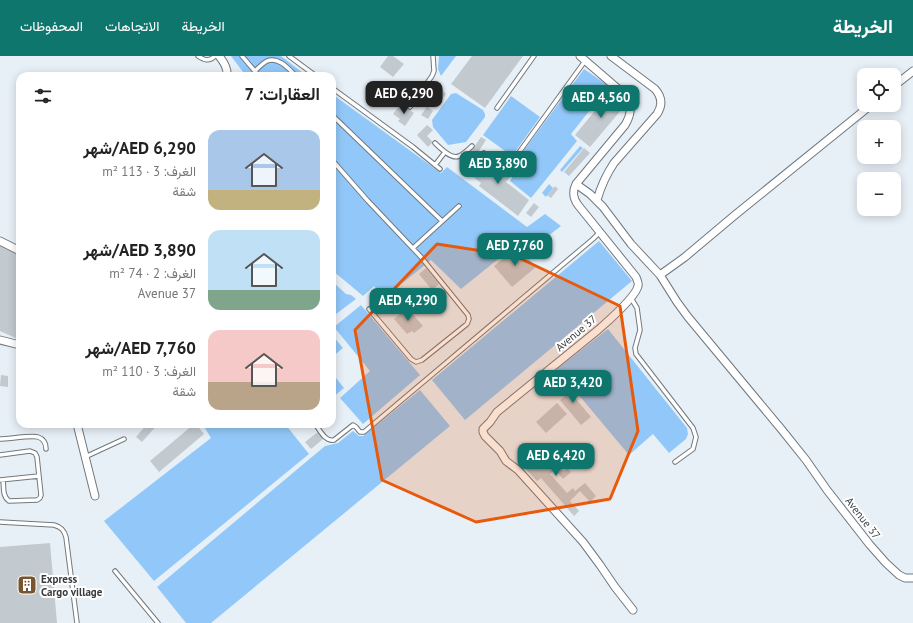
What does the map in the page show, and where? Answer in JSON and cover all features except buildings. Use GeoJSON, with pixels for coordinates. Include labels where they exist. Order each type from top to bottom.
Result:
{"type":"FeatureCollection","features":[{"type":"Feature","properties":{"kind":"street"},"geometry":{"type":"LineString","coordinates":[[219,56],[226,65],[227,72]]}},
{"type":"Feature","properties":{"kind":"street"},"geometry":{"type":"LineString","coordinates":[[597,200],[603,181],[611,167],[657,114],[661,104],[661,98],[654,90],[612,56]]}},
{"type":"Feature","properties":{"kind":"street"},"geometry":{"type":"LineString","coordinates":[[576,184],[625,125],[630,117],[631,109],[629,101],[624,94],[583,58]]}},
{"type":"Feature","properties":{"kind":"street"},"geometry":{"type":"LineString","coordinates":[[901,80],[913,71]]}},
{"type":"Feature","properties":{"kind":"street"},"geometry":{"type":"LineString","coordinates":[[660,275],[685,257],[862,112]]}},
{"type":"Feature","properties":{"kind":"street","name":"Avenue 37"},"geometry":{"type":"LineString","coordinates":[[633,610],[583,542],[518,470],[506,461],[500,451],[483,432],[483,429],[497,412],[598,330],[622,308],[638,287],[637,279],[575,201],[573,193],[576,184],[597,200],[632,244],[660,275],[688,317],[806,460],[827,490],[870,545],[899,575],[905,578],[913,578]]}},
{"type":"Feature","properties":{"kind":"street"},"geometry":{"type":"LineString","coordinates":[[0,241],[16,249]]}},
{"type":"Feature","properties":{"kind":"street"},"geometry":{"type":"LineString","coordinates":[[0,340],[16,344]]}},
{"type":"Feature","properties":{"kind":"street"},"geometry":{"type":"LineString","coordinates":[[78,428],[95,496]]}},
{"type":"Feature","properties":{"kind":"lane"},"geometry":{"type":"LineString","coordinates":[[198,56],[206,60],[212,59],[216,56]]}},
{"type":"Feature","properties":{"kind":"lane"},"geometry":{"type":"LineString","coordinates":[[242,56],[255,71],[267,61],[275,59],[280,61],[292,72]]}},
{"type":"Feature","properties":{"kind":"lane"},"geometry":{"type":"LineString","coordinates":[[289,56],[310,72]]}},
{"type":"Feature","properties":{"kind":"lane"},"geometry":{"type":"LineString","coordinates":[[295,61],[299,56]]}},
{"type":"Feature","properties":{"kind":"lane"},"geometry":{"type":"LineString","coordinates":[[410,107],[432,76],[434,71],[433,56]]}},
{"type":"Feature","properties":{"kind":"lane"},"geometry":{"type":"LineString","coordinates":[[497,108],[534,56]]}},
{"type":"Feature","properties":{"kind":"lane"},"geometry":{"type":"LineString","coordinates":[[484,153],[504,165],[512,162],[583,58]]}},
{"type":"Feature","properties":{"kind":"lane"},"geometry":{"type":"LineString","coordinates":[[336,91],[413,147],[440,169]]}},
{"type":"Feature","properties":{"kind":"lane"},"geometry":{"type":"LineString","coordinates":[[336,120],[442,221]]}},
{"type":"Feature","properties":{"kind":"lane"},"geometry":{"type":"LineString","coordinates":[[435,143],[445,152],[454,157],[458,157],[472,146]]}},
{"type":"Feature","properties":{"kind":"lane"},"geometry":{"type":"LineString","coordinates":[[435,165],[445,152]]}},
{"type":"Feature","properties":{"kind":"lane"},"geometry":{"type":"LineString","coordinates":[[336,164],[413,248],[468,315],[469,322],[422,360],[416,362],[411,359],[369,309]]}},
{"type":"Feature","properties":{"kind":"lane"},"geometry":{"type":"LineString","coordinates":[[413,248],[459,206]]}},
{"type":"Feature","properties":{"kind":"lane"},"geometry":{"type":"LineString","coordinates":[[318,428],[326,439],[331,441],[353,425],[360,432],[364,432],[600,232]]}},
{"type":"Feature","properties":{"kind":"lane"},"geometry":{"type":"LineString","coordinates":[[631,298],[637,308],[640,330],[635,348],[636,354],[689,422],[696,437],[693,449],[675,462]]}},
{"type":"Feature","properties":{"kind":"lane"},"geometry":{"type":"LineString","coordinates":[[0,434],[0,439],[38,437],[44,441],[46,450]]}},
{"type":"Feature","properties":{"kind":"lane"},"geometry":{"type":"LineString","coordinates":[[85,456],[124,439]]}},
{"type":"Feature","properties":{"kind":"lane"},"geometry":{"type":"LineString","coordinates":[[0,455],[30,452],[35,453],[37,457],[39,476],[41,495],[40,498],[9,501],[2,491],[2,480],[39,476]]}},
{"type":"Feature","properties":{"kind":"lane"},"geometry":{"type":"LineString","coordinates":[[0,522],[54,525],[63,530],[66,537],[77,623]]}},
{"type":"Feature","properties":{"kind":"lane"},"geometry":{"type":"LineString","coordinates":[[115,571],[158,623]]}},
{"type":"Feature","properties":{"kind":"highlighted area"},"geometry":{"type":"Polygon","coordinates":[[[437,244],[515,256],[620,306],[638,431],[610,499],[476,522],[382,480],[355,330],[437,244]]]}},
{"type":"Feature","properties":{"kind":"shaded area"},"geometry":{"type":"Polygon","coordinates":[[[231,56],[281,56],[302,72],[243,72],[231,56]]]}},
{"type":"Feature","properties":{"kind":"shaded area"},"geometry":{"type":"Polygon","coordinates":[[[439,56],[456,56],[441,76],[438,69],[439,56]]]}},
{"type":"Feature","properties":{"kind":"shaded area"},"geometry":{"type":"Polygon","coordinates":[[[584,69],[609,86],[571,134],[577,141],[531,198],[510,181],[513,176],[508,172],[584,69]]]}},
{"type":"Feature","properties":{"kind":"shaded area"},"geometry":{"type":"Polygon","coordinates":[[[456,93],[483,110],[485,117],[466,142],[448,145],[433,127],[432,120],[451,94],[456,93]]]}},
{"type":"Feature","properties":{"kind":"shaded area"},"geometry":{"type":"Polygon","coordinates":[[[511,96],[540,117],[512,156],[483,135],[511,96]]]}},
{"type":"Feature","properties":{"kind":"shaded area"},"geometry":{"type":"Polygon","coordinates":[[[336,97],[441,173],[447,167],[527,227],[545,214],[561,226],[543,240],[532,241],[513,247],[461,289],[431,260],[384,298],[374,286],[363,296],[336,273],[336,97]]]}},
{"type":"Feature","properties":{"kind":"shaded area"},"geometry":{"type":"Polygon","coordinates":[[[580,146],[583,148],[562,172],[560,170],[580,146]]]}},
{"type":"Feature","properties":{"kind":"shaded area"},"geometry":{"type":"Polygon","coordinates":[[[549,184],[553,188],[546,197],[542,193],[549,184]]]}},
{"type":"Feature","properties":{"kind":"shaded area"},"geometry":{"type":"Polygon","coordinates":[[[599,241],[632,281],[465,420],[432,380],[599,241]]]}},
{"type":"Feature","properties":{"kind":"shaded area"},"geometry":{"type":"Polygon","coordinates":[[[336,285],[346,294],[351,295],[356,299],[336,314],[336,285]]]}},
{"type":"Feature","properties":{"kind":"shaded area"},"geometry":{"type":"Polygon","coordinates":[[[361,305],[420,375],[363,424],[340,398],[370,371],[336,329],[336,325],[361,305]]]}},
{"type":"Feature","properties":{"kind":"shaded area"},"geometry":{"type":"Polygon","coordinates":[[[608,329],[687,428],[688,434],[686,439],[669,453],[653,434],[629,455],[557,369],[608,329]]]}},
{"type":"Feature","properties":{"kind":"shaded area"},"geometry":{"type":"Polygon","coordinates":[[[336,340],[343,348],[336,354],[336,340]]]}},
{"type":"Feature","properties":{"kind":"shaded area"},"geometry":{"type":"Polygon","coordinates":[[[336,378],[344,388],[336,395],[336,378]]]}},
{"type":"Feature","properties":{"kind":"shaded area"},"geometry":{"type":"Polygon","coordinates":[[[420,390],[450,426],[211,623],[186,623],[157,587],[325,446],[338,443],[353,431],[359,436],[363,436],[420,390]]]}},
{"type":"Feature","properties":{"kind":"shaded area"},"geometry":{"type":"Polygon","coordinates":[[[205,428],[288,428],[309,454],[154,581],[104,521],[211,438],[205,428]]]}},
{"type":"Feature","properties":{"kind":"place","name":"Express Cargo village"},"geometry":{"type":"Point","coordinates":[27,585]}}]}
